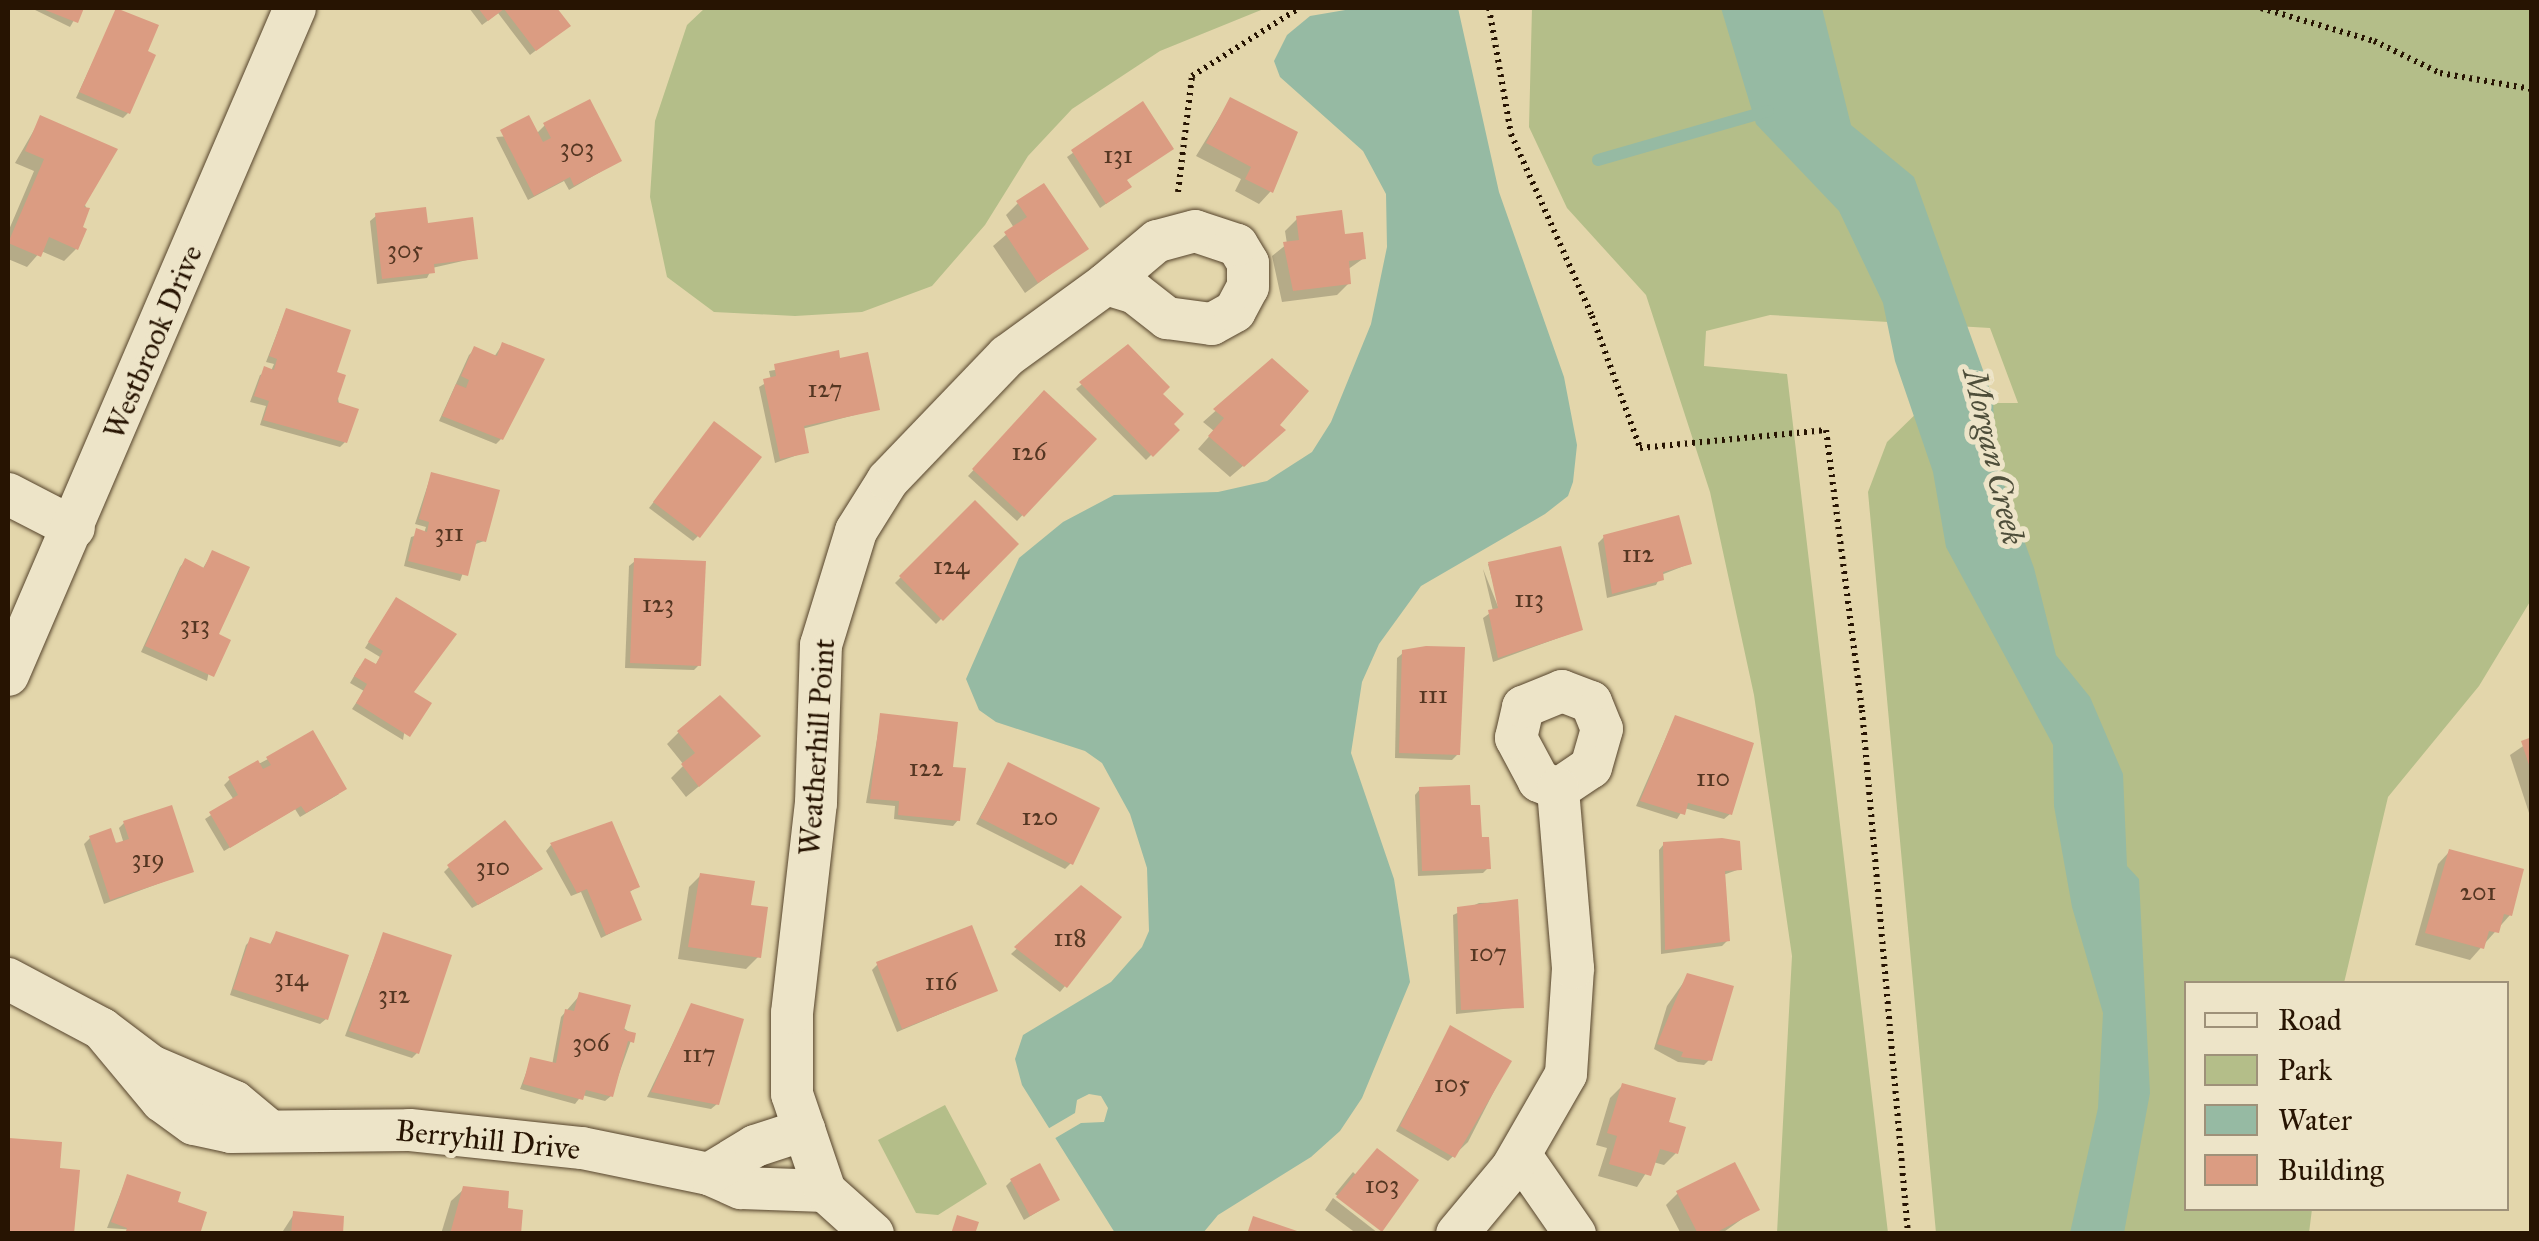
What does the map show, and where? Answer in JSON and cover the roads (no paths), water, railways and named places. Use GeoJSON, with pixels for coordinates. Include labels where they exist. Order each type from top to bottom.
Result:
{"type":"FeatureCollection","features":[{"type":"Feature","properties":{"kind":"street","name":"Westbrook Drive"},"geometry":{"type":"LineString","coordinates":[[8,675],[296,8]]}},
{"type":"Feature","properties":{"kind":"street","name":"Weatherhill Point"},"geometry":{"type":"LineString","coordinates":[[873,1234],[825,1191],[792,1094],[792,1013],[816,803],[821,645],[856,531],[888,480],[1006,356],[1106,284],[1157,241],[1175,234],[1216,234],[1237,246],[1248,264],[1248,287],[1234,311],[1212,324],[1167,318],[1135,294],[1106,284]]}},
{"type":"Feature","properties":{"kind":"street"},"geometry":{"type":"LineString","coordinates":[[8,494],[74,528]]}},
{"type":"Feature","properties":{"kind":"street"},"geometry":{"type":"LineString","coordinates":[[1457,1234],[1521,1156],[1566,1074],[1573,968],[1558,788]]}},
{"type":"Feature","properties":{"kind":"street","name":"Berryhill Drive"},"geometry":{"type":"LineString","coordinates":[[8,979],[102,1029],[162,1101],[194,1124],[231,1132],[266,1128],[410,1130],[582,1148],[709,1174],[740,1188],[825,1191]]}},
{"type":"Feature","properties":{"kind":"street"},"geometry":{"type":"LineString","coordinates":[[709,1174],[755,1146],[804,1130]]}},
{"type":"Feature","properties":{"kind":"street"},"geometry":{"type":"LineString","coordinates":[[1521,1156],[1574,1234]]}},
{"type":"Feature","properties":{"kind":"water"},"geometry":{"type":"Polygon","coordinates":[[[1357,8],[1458,8],[1499,192],[1564,377],[1577,445],[1573,482],[1568,496],[1545,514],[1421,586],[1379,644],[1362,682],[1351,753],[1394,879],[1410,982],[1362,1098],[1340,1131],[1311,1157],[1218,1215],[1203,1233],[1115,1233],[1022,1085],[1015,1059],[1023,1035],[1111,982],[1142,947],[1149,931],[1147,868],[1130,814],[1102,763],[1085,751],[996,722],[979,710],[966,679],[1019,558],[1063,522],[1114,495],[1218,492],[1267,481],[1312,452],[1331,422],[1371,324],[1387,247],[1386,194],[1363,151],[1280,77],[1274,61],[1287,35],[1310,16],[1357,8]]]}},
{"type":"Feature","properties":{"kind":"water","name":"Morgan Creek"},"geometry":{"type":"Polygon","coordinates":[[[1721,8],[1822,8],[1851,125],[1914,177],[1993,398],[1995,460],[2034,568],[2056,655],[2090,697],[2123,774],[2127,866],[2139,879],[2150,1093],[2124,1233],[2070,1233],[2098,1108],[2103,1013],[2072,907],[2054,806],[2053,745],[1946,547],[1933,472],[1895,361],[1883,303],[1839,211],[1756,124],[1721,8]]]}},
{"type":"Feature","properties":{"kind":"waterway"},"geometry":{"type":"LineString","coordinates":[[1598,160],[1768,111]]}}]}
